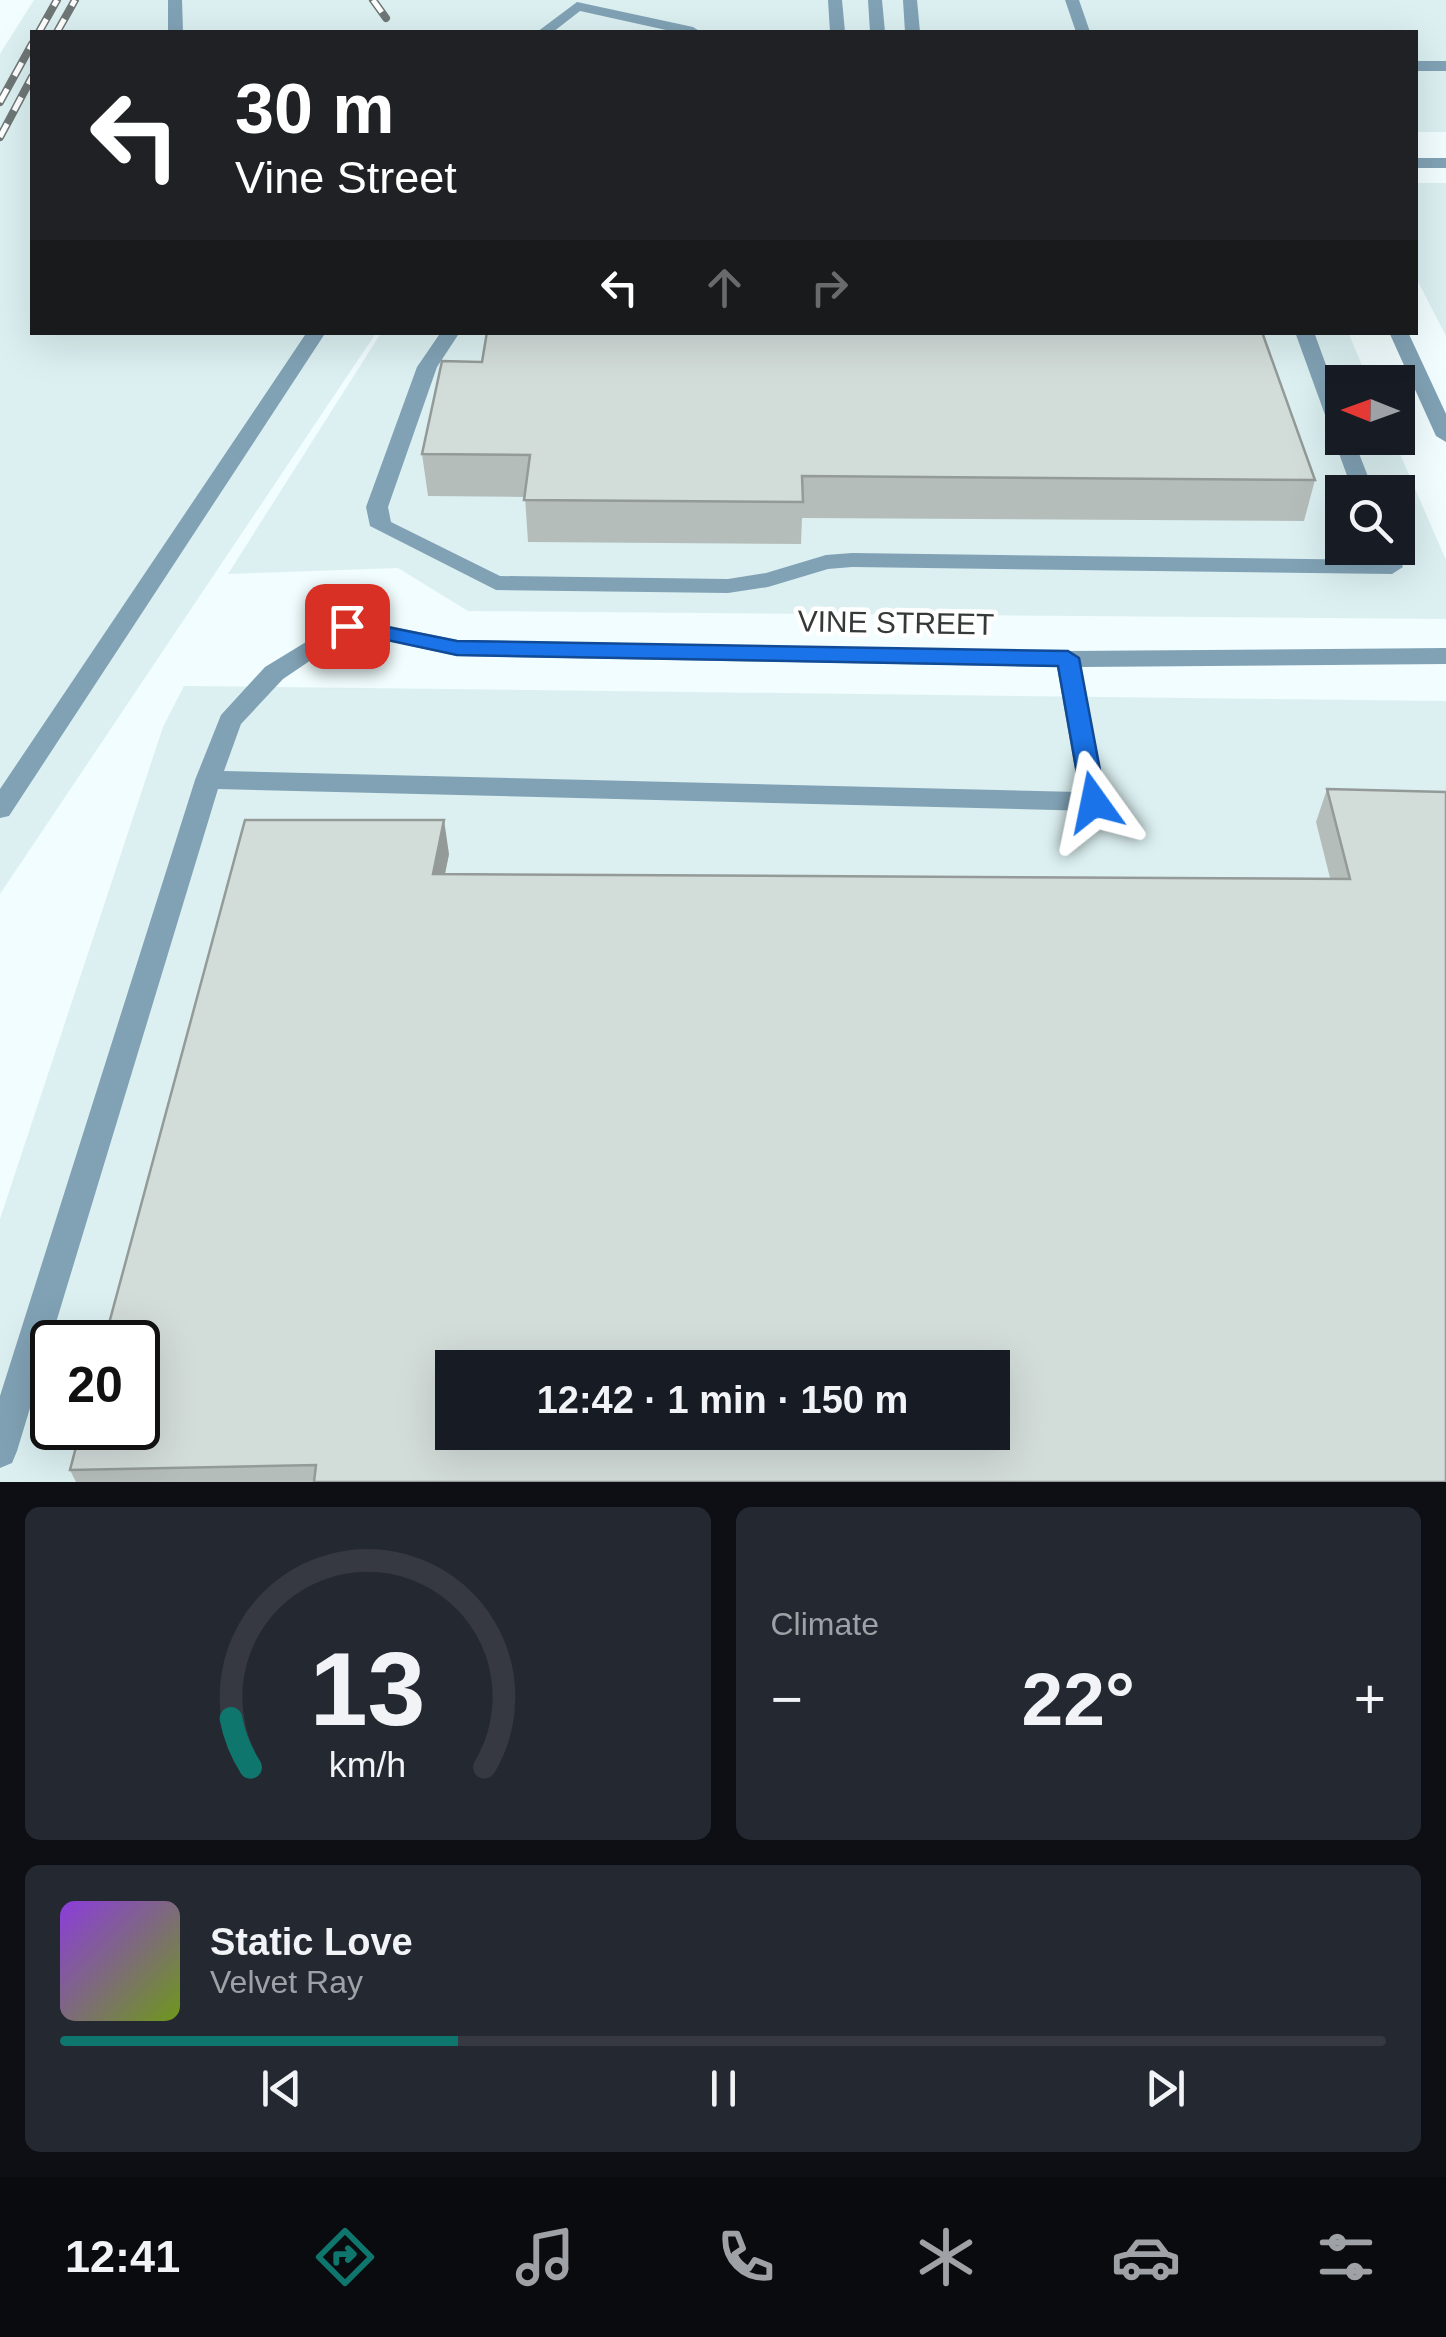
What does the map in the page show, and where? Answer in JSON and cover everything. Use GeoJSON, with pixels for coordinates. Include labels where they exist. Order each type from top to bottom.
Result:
{"type":"FeatureCollection","features":[{"type":"Feature","properties":{"kind":"street"},"geometry":{"type":"LineString","coordinates":[[175,0],[176,30]]}},
{"type":"Feature","properties":{"kind":"street"},"geometry":{"type":"LineString","coordinates":[[835,0],[838,30]]}},
{"type":"Feature","properties":{"kind":"street"},"geometry":{"type":"LineString","coordinates":[[875,0],[878,30]]}},
{"type":"Feature","properties":{"kind":"street"},"geometry":{"type":"LineString","coordinates":[[910,0],[913,30]]}},
{"type":"Feature","properties":{"kind":"street"},"geometry":{"type":"LineString","coordinates":[[1072,0],[1081,30]]}},
{"type":"Feature","properties":{"kind":"street"},"geometry":{"type":"LineString","coordinates":[[547,30],[577,6],[685,30]]}},
{"type":"Feature","properties":{"kind":"street"},"geometry":{"type":"LineString","coordinates":[[1418,66],[1446,66]]}},
{"type":"Feature","properties":{"kind":"street"},"geometry":{"type":"LineString","coordinates":[[1418,163],[1446,163]]}},
{"type":"Feature","properties":{"kind":"street"},"geometry":{"type":"LineString","coordinates":[[0,809],[315,335]]}},
{"type":"Feature","properties":{"kind":"street"},"geometry":{"type":"LineString","coordinates":[[449,335],[426,367],[376,508],[381,526],[398,538],[438,552],[496,583],[728,586],[768,580],[826,562],[852,560],[1391,565]]}},
{"type":"Feature","properties":{"kind":"street"},"geometry":{"type":"LineString","coordinates":[[1305,335],[1325,388]]}},
{"type":"Feature","properties":{"kind":"street"},"geometry":{"type":"LineString","coordinates":[[1399,335],[1446,436]]}},
{"type":"Feature","properties":{"kind":"street","name":"VINE STREET"},"geometry":{"type":"LineString","coordinates":[[208,780],[230,720],[274,673],[347,626],[457,648],[1068,658],[1446,656]]}},
{"type":"Feature","properties":{"kind":"street"},"geometry":{"type":"LineString","coordinates":[[0,1451],[208,780],[1094,802],[1068,658]]}},
{"type":"Feature","properties":{"kind":"shaded area"},"geometry":{"type":"Polygon","coordinates":[[[34,0],[1446,0],[1446,132],[1418,132],[1418,30],[30,30],[30,335],[375,335],[0,894],[0,54],[34,0]]]}},
{"type":"Feature","properties":{"kind":"shaded area"},"geometry":{"type":"Polygon","coordinates":[[[1418,183],[1446,183],[1446,336],[1418,282],[1418,183]]]}},
{"type":"Feature","properties":{"kind":"shaded area"},"geometry":{"type":"Polygon","coordinates":[[[380,335],[1349,335],[1362,365],[1325,365],[1325,455],[1400,455],[1409,475],[1325,475],[1325,565],[1415,565],[1415,489],[1446,560],[1446,619],[468,611],[398,568],[228,574],[380,335]]]}},
{"type":"Feature","properties":{"kind":"shaded area"},"geometry":{"type":"Polygon","coordinates":[[[184,686],[1446,701],[1446,1482],[0,1482],[0,1219],[163,727],[184,686]]]}},
{"type":"Feature","properties":{"kind":"building"},"geometry":{"type":"Polygon","coordinates":[[[486,335],[1263,335],[1315,480],[802,476],[803,502],[524,500],[530,455],[422,454],[442,361],[482,362],[486,335]]]}},
{"type":"Feature","properties":{"kind":"building"},"geometry":{"type":"Polygon","coordinates":[[[1327,789],[1446,792],[1446,1482],[314,1482],[316,1465],[70,1470],[75,1450],[160,1450],[160,1320],[110,1320],[245,820],[444,820],[433,874],[1350,879],[1327,789]]]}},
{"type":"Feature","properties":{"kind":"railway"},"geometry":{"type":"LineString","coordinates":[[40,30],[57,0]]}},
{"type":"Feature","properties":{"kind":"railway"},"geometry":{"type":"LineString","coordinates":[[58,30],[75,0]]}},
{"type":"Feature","properties":{"kind":"railway"},"geometry":{"type":"LineString","coordinates":[[373,0],[386,18]]}},
{"type":"Feature","properties":{"kind":"railway"},"geometry":{"type":"LineString","coordinates":[[0,102],[30,48]]}},
{"type":"Feature","properties":{"kind":"railway"},"geometry":{"type":"LineString","coordinates":[[0,137],[30,81]]}},
{"type":"Feature","properties":{"kind":"route"},"geometry":{"type":"LineString","coordinates":[[347,626],[457,648],[1068,658],[1094,802]]}}]}
